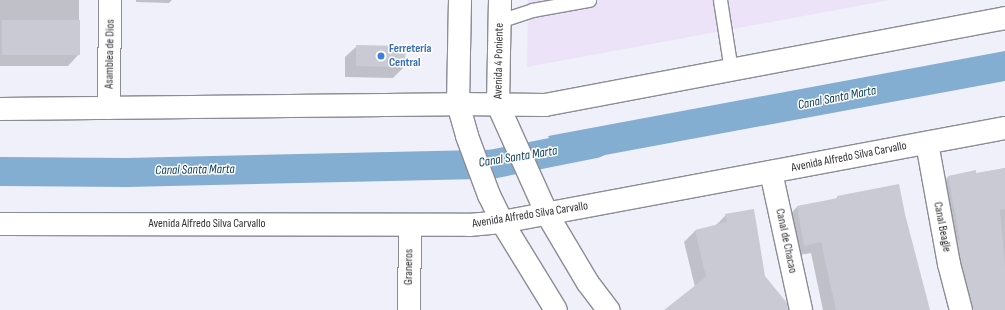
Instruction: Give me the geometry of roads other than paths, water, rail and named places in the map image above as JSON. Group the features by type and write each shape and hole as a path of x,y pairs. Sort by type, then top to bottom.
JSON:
{"street":[{"name":"Asamblea de Dios","path":"109,108 110,0"},
{"path":"460,0 458,104 467,136 489,195 502,222 556,310"},
{"name":"Avenida 4 Poniente","path":"500,11 498,104 547,214 588,283 608,310"},
{"path":"0,109 545,104 1005,18"},
{"name":"Avenida Alfredo Silva Carvallo","path":"0,224 470,225 502,222 1005,128"},
{"name":"Canal Beagle","path":"927,143 949,264 961,310"},
{"name":"Canal de Chacao","path":"771,172 801,310"},
{"name":"Graneros","path":"409,310 410,225"}],"lane":[{"path":"500,11 532,10 590,0"},
{"path":"720,0 731,70"}],"water":[{"path":"1005,51 1005,81 562,163 548,136"}],"waterway":[{"name":"Canal Santa Marta","path":"0,171 126,172 490,164 595,143"}],"place":[{"name":"Ferretería Central","path":"381,56"}]}
